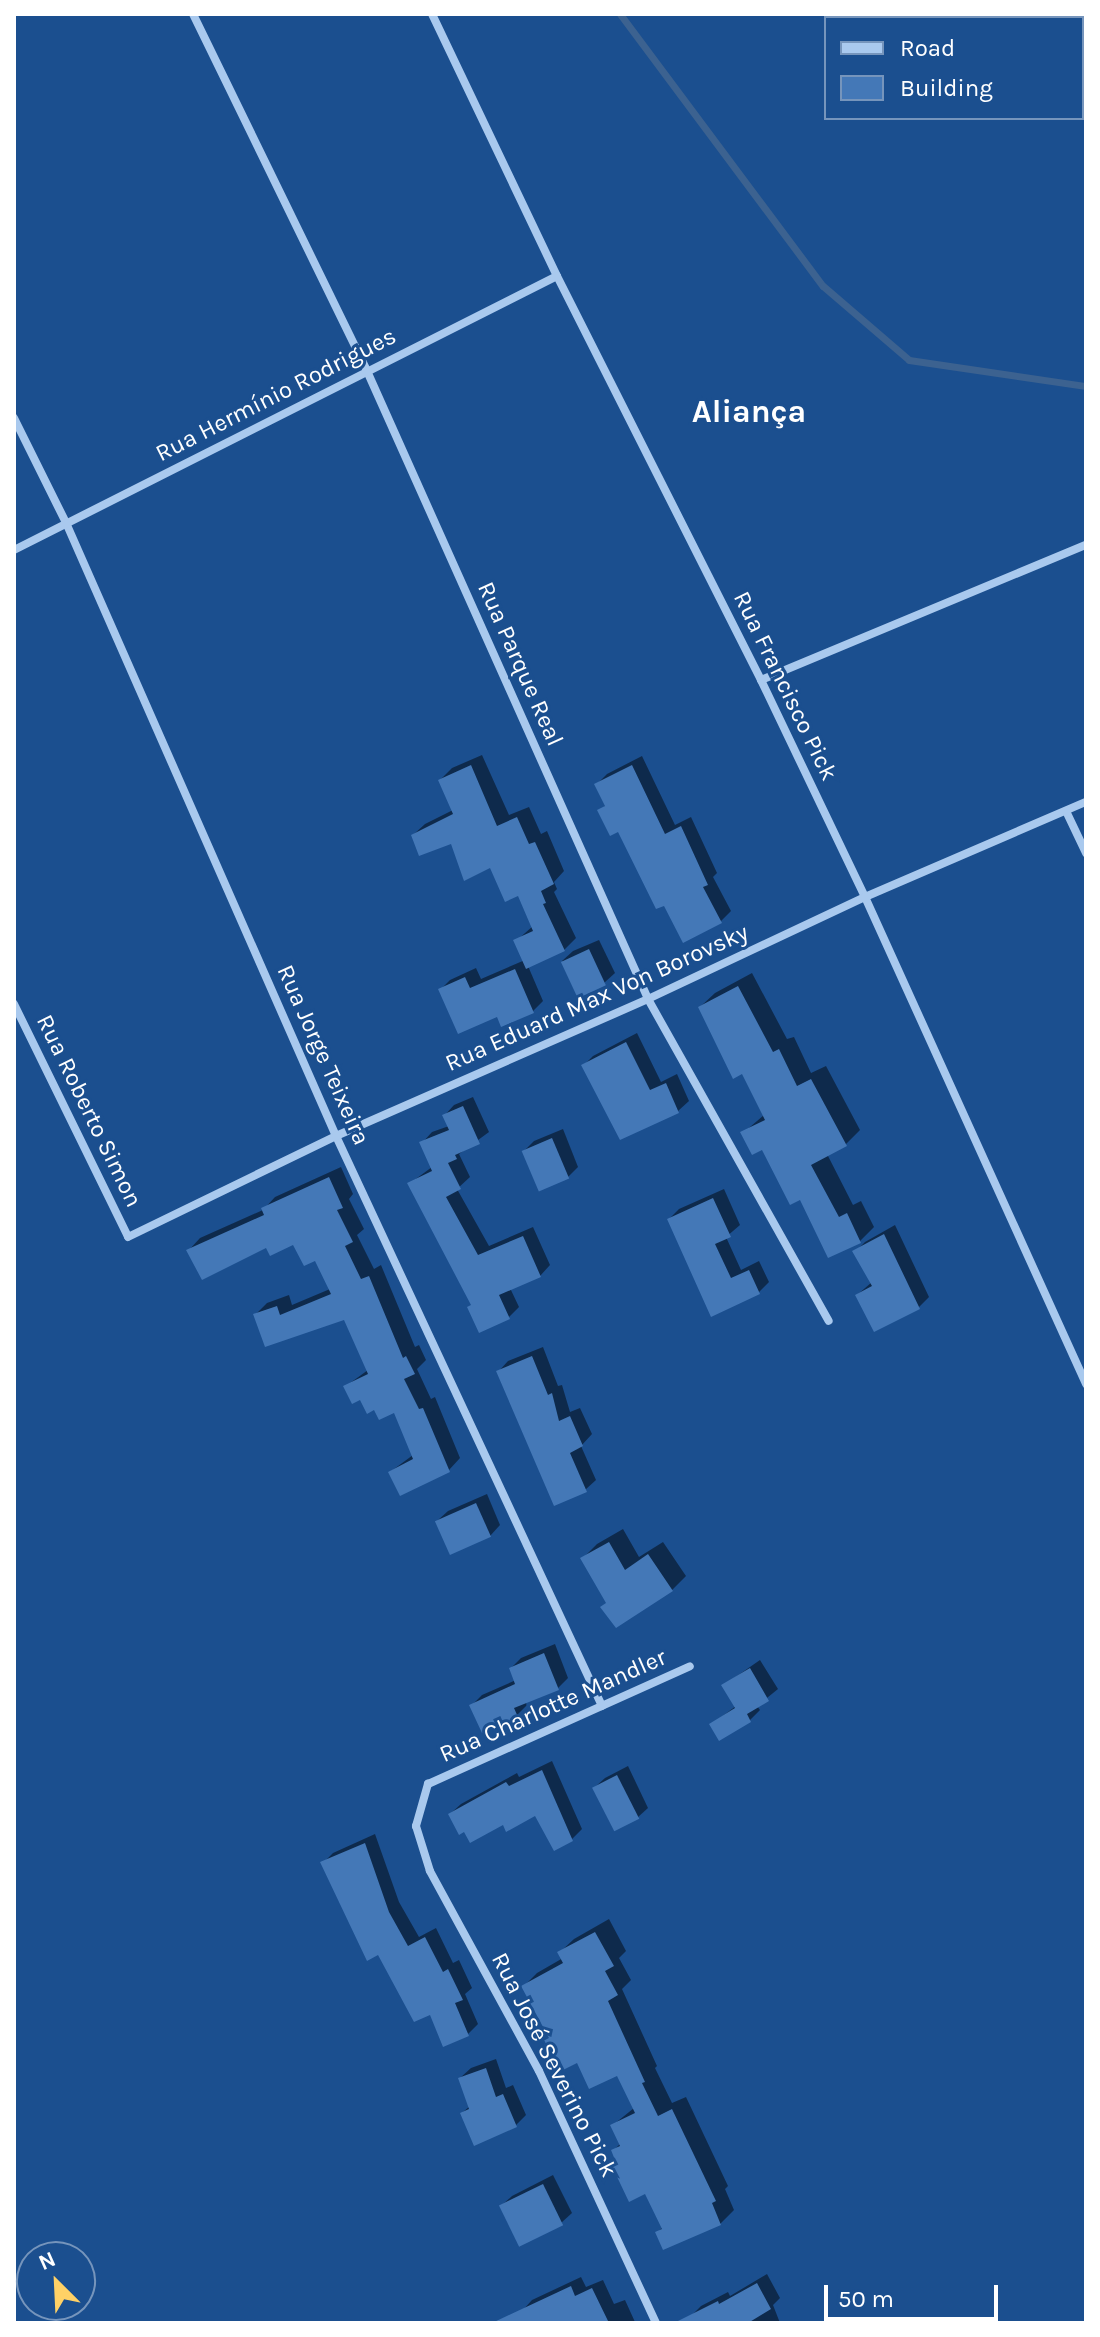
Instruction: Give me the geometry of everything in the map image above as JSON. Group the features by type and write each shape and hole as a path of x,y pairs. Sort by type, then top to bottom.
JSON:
{"street":[{"name":"Rua Parque Real","path":"193,14 367,371 648,999 829,1321"},
{"name":"Rua Francisco Pick","path":"432,14 557,276 761,680 865,897 1086,1384"},
{"name":"Rua Hermínio Rodrigues","path":"14,550 557,276"},
{"name":"Rua Jorge Teixeira","path":"14,418 67,525 336,1136 602,1706"},
{"path":"761,680 1086,545"},
{"name":"Rua Eduard Max Von Borovsky","path":"128,1237 336,1136 648,999 865,897 1086,802"},
{"path":"1066,811 1086,853"},
{"name":"Rua Roberto Simon","path":"14,1004 128,1237"},
{"name":"Rua Charlotte Mandler","path":"416,1826 428,1784 690,1666"},
{"name":"Rua José Severino Pick","path":"416,1826 430,1871 539,2071 656,2323"}],"building":[{"path":"471,765 497,826 517,817 529,844 535,842 554,884 541,891 546,903 543,904 565,951 526,969 513,940 533,931 518,896 505,902 490,868 464,881 451,844 419,856 411,835 453,814 438,780"},
{"path":"632,765 665,834 681,826 708,885 703,887 722,923 683,943 664,906 656,909 618,832 610,836 597,810 605,806 594,784"},
{"path":"589,949 606,985 578,998 561,962"},
{"path":"515,969 534,1013 501,1027 497,1017 458,1034 438,989 465,977 470,988"},
{"path":"738,986 773,1052 779,1049 797,1086 811,1079 847,1146 811,1165 839,1217 847,1213 861,1243 828,1258 800,1200 790,1205 762,1150 752,1155 740,1132 765,1120 742,1074 733,1079 698,1007"},
{"path":"626,1042 650,1090 666,1083 679,1113 620,1140 581,1065"},
{"path":"463,1106 480,1144 455,1155 457,1159 448,1163 461,1189 446,1197 478,1255 523,1236 541,1277 499,1295 510,1319 479,1333 467,1307 471,1305 407,1183 432,1171 419,1142 449,1130 442,1115"},
{"path":"552,1138 569,1179 539,1191 522,1151"},
{"path":"329,1177 343,1208 337,1210 353,1242 345,1246 361,1279 369,1276 403,1358 406,1356 415,1374 404,1379 419,1409 423,1408 450,1472 400,1496 388,1472 413,1459 394,1413 379,1420 374,1410 367,1414 360,1400 352,1404 343,1386 368,1374 344,1320 265,1347 253,1314 277,1306 280,1315 331,1294 315,1261 304,1266 293,1245 270,1256 266,1248 202,1280 186,1250 264,1215 261,1208"},
{"path":"713,1198 731,1237 715,1244 731,1278 749,1270 760,1294 711,1317 667,1219"},
{"path":"884,1234 920,1309 874,1332 855,1295 872,1286 852,1251"},
{"path":"532,1356 548,1395 552,1393 559,1421 570,1416 583,1446 570,1453 587,1492 554,1506 496,1371"},
{"path":"476,1503 491,1537 450,1555 435,1521"},
{"path":"609,1542 625,1570 648,1554 673,1591 616,1628 600,1607 606,1603 580,1558"},
{"path":"544,1653 559,1690 514,1708 518,1717 482,1733 469,1705 515,1684 509,1668"},
{"path":"750,1668 769,1701 747,1714 751,1722 719,1741 709,1724 735,1708 721,1685"},
{"path":"542,1770 573,1841 554,1851 535,1816 506,1832 503,1825 470,1843 464,1832 459,1835 448,1814 506,1782 509,1786"},
{"path":"617,1775 639,1819 614,1831 592,1788"},
{"path":"365,1843 389,1912 408,1946 425,1937 443,1972 448,1969 463,2000 455,2003 469,2036 443,2047 430,2015 414,2022 378,1955 367,1961 320,1862"},
{"path":"595,1932 614,1966 605,1971 618,1995 608,2001 645,2082 642,2083 658,2116 672,2109 716,2201 712,2203 721,2225 663,2250 655,2232 662,2229 645,2194 629,2202 610,2162 615,2160 611,2150 620,2146 610,2125 635,2113 617,2076 589,2089 577,2063 559,2072 543,2041 549,2038 521,1986 563,1963 557,1952"},
{"path":"486,2068 496,2097 503,2094 517,2127 474,2146 460,2113 469,2109 458,2078"},
{"path":"543,2184 563,2225 519,2247 499,2205"},
{"path":"757,2283 771,2309 748,2323 674,2323 718,2301 719,2304"},
{"path":"571,2286 575,2296 592,2288 609,2323 492,2323"}],"waterway":[{"path":"620,14 823,286 909,360 1086,386"}],"district":[{"name":"Aliança","path":"749,412"}]}
